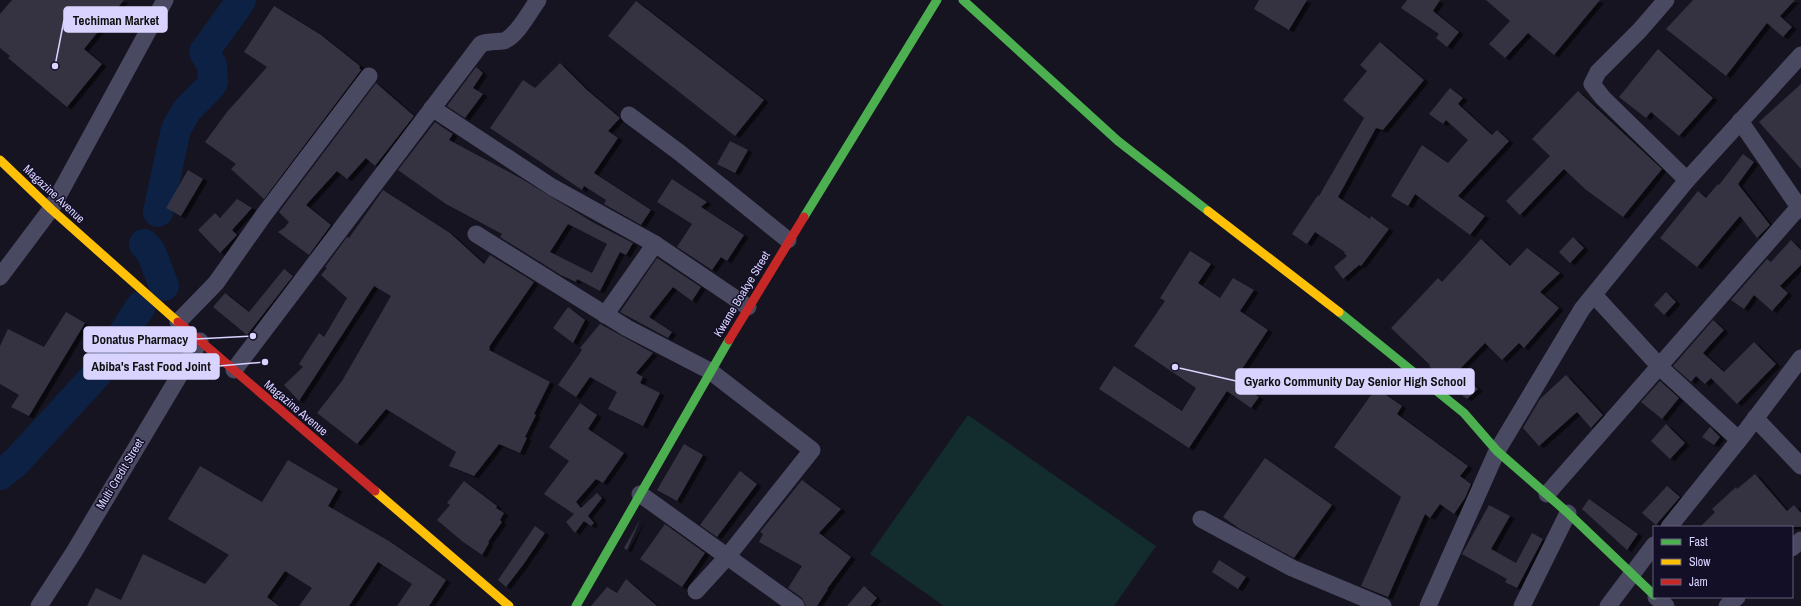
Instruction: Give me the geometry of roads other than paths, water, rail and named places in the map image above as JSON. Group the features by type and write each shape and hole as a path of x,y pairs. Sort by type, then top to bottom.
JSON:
{"street":[{"path":"0,277 51,209 165,0"},
{"path":"234,370 344,227 481,44 504,41 512,38 538,0"},
{"name":"Kwame Boakye Street","path":"576,606 748,307 937,0"},
{"path":"962,0 1118,141 1355,325 1464,413 1496,451 1568,513 1653,594"},
{"path":"1666,0 1640,30 1598,72 1592,84 1603,98 1687,180"},
{"path":"1428,606 1496,451 1582,309 1687,180 1801,55"},
{"path":"178,322 216,283 263,216 369,76"},
{"path":"432,108 552,187 655,244 748,307"},
{"path":"629,115 680,153 788,240"},
{"path":"1547,494 1800,209 1740,121"},
{"name":"Magazine Avenue","path":"0,160 51,209 200,342 509,606"},
{"path":"476,234 627,328 710,371 812,450 727,557 696,591"},
{"path":"605,315 655,244"},
{"path":"1594,294 1660,366 1739,440"},
{"name":"Multi Credit Street","path":"39,606 74,552 200,342"},
{"path":"1670,526 1739,440 1801,358"},
{"path":"1755,418 1801,466"},
{"path":"640,494 796,606"},
{"path":"1522,606 1568,513"},
{"path":"1201,519 1292,568 1383,606"},
{"path":"1793,547 1801,540"},
{"path":"1608,606 1653,546"},
{"path":"1657,598 1666,606"},
{"path":"1727,606 1736,598"}],"waterway":[{"path":"158,212 176,129 187,110 213,82 212,65 204,52 241,0"},
{"path":"144,244 151,252 164,286"},
{"path":"0,475 16,462 96,375 141,306"}],"place":[{"name":"Techiman Market","path":"55,66"},
{"name":"Donatus Pharmacy","path":"253,336"},
{"name":"Abiba's Fast Food Joint","path":"265,362"},
{"name":"Gyarko Community Day Senior High School","path":"1175,367"}]}
